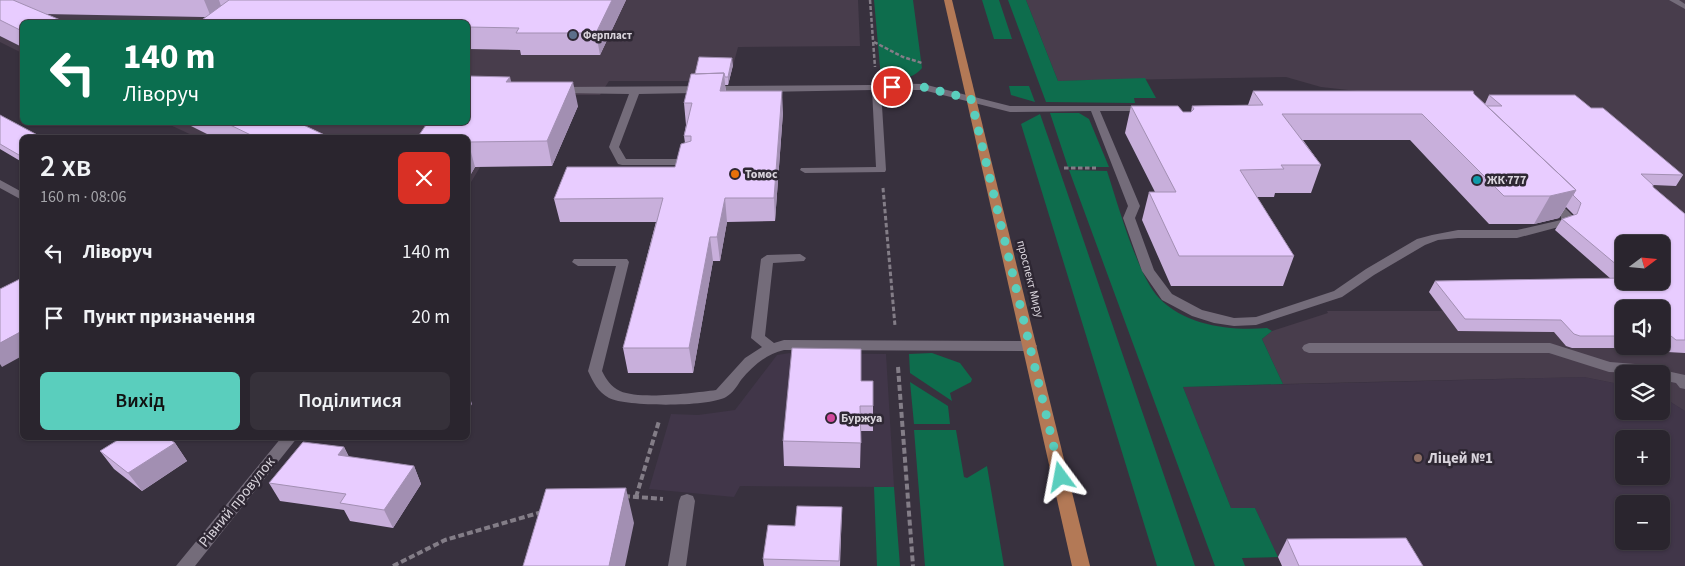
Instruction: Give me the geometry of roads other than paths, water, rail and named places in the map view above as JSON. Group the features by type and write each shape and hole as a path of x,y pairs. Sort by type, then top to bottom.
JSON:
{"main road":[{"name":"проспект Миру","path":"948,0 1081,566"}],"street":[{"path":"1673,0 1685,7"},
{"path":"804,170 882,170 876,86"},
{"path":"546,90 635,91 876,86 923,87 1010,109 1155,108"},
{"path":"635,91 614,147 622,162 688,162"},
{"path":"1094,108 1134,206 1129,218 1148,271 1167,297 1179,305 1214,319 1234,322 1256,321 1338,294 1404,252 1436,237 1458,234 1517,234 1566,222 1567,216 1540,190"},
{"path":"0,183 20,196"},
{"path":"771,347 758,338 766,258 800,258"},
{"path":"578,262 623,262 595,372 600,383 619,396 666,398 718,395 726,391 759,353 771,347 1030,346"},
{"path":"1309,348 1550,348 1615,367"},
{"path":"1670,377 1680,379 1685,384"},
{"name":"Рівний провулок","path":"185,566 287,440"},
{"path":"677,566 687,501"}],"place":[{"name":"Ферпласт","path":"573,35"},
{"name":"Томос","path":"735,174"},
{"name":"ЖК 777","path":"1477,180"},
{"name":"Буржуа","path":"831,418"},
{"name":"Ліцей №1","path":"1418,458"}]}
